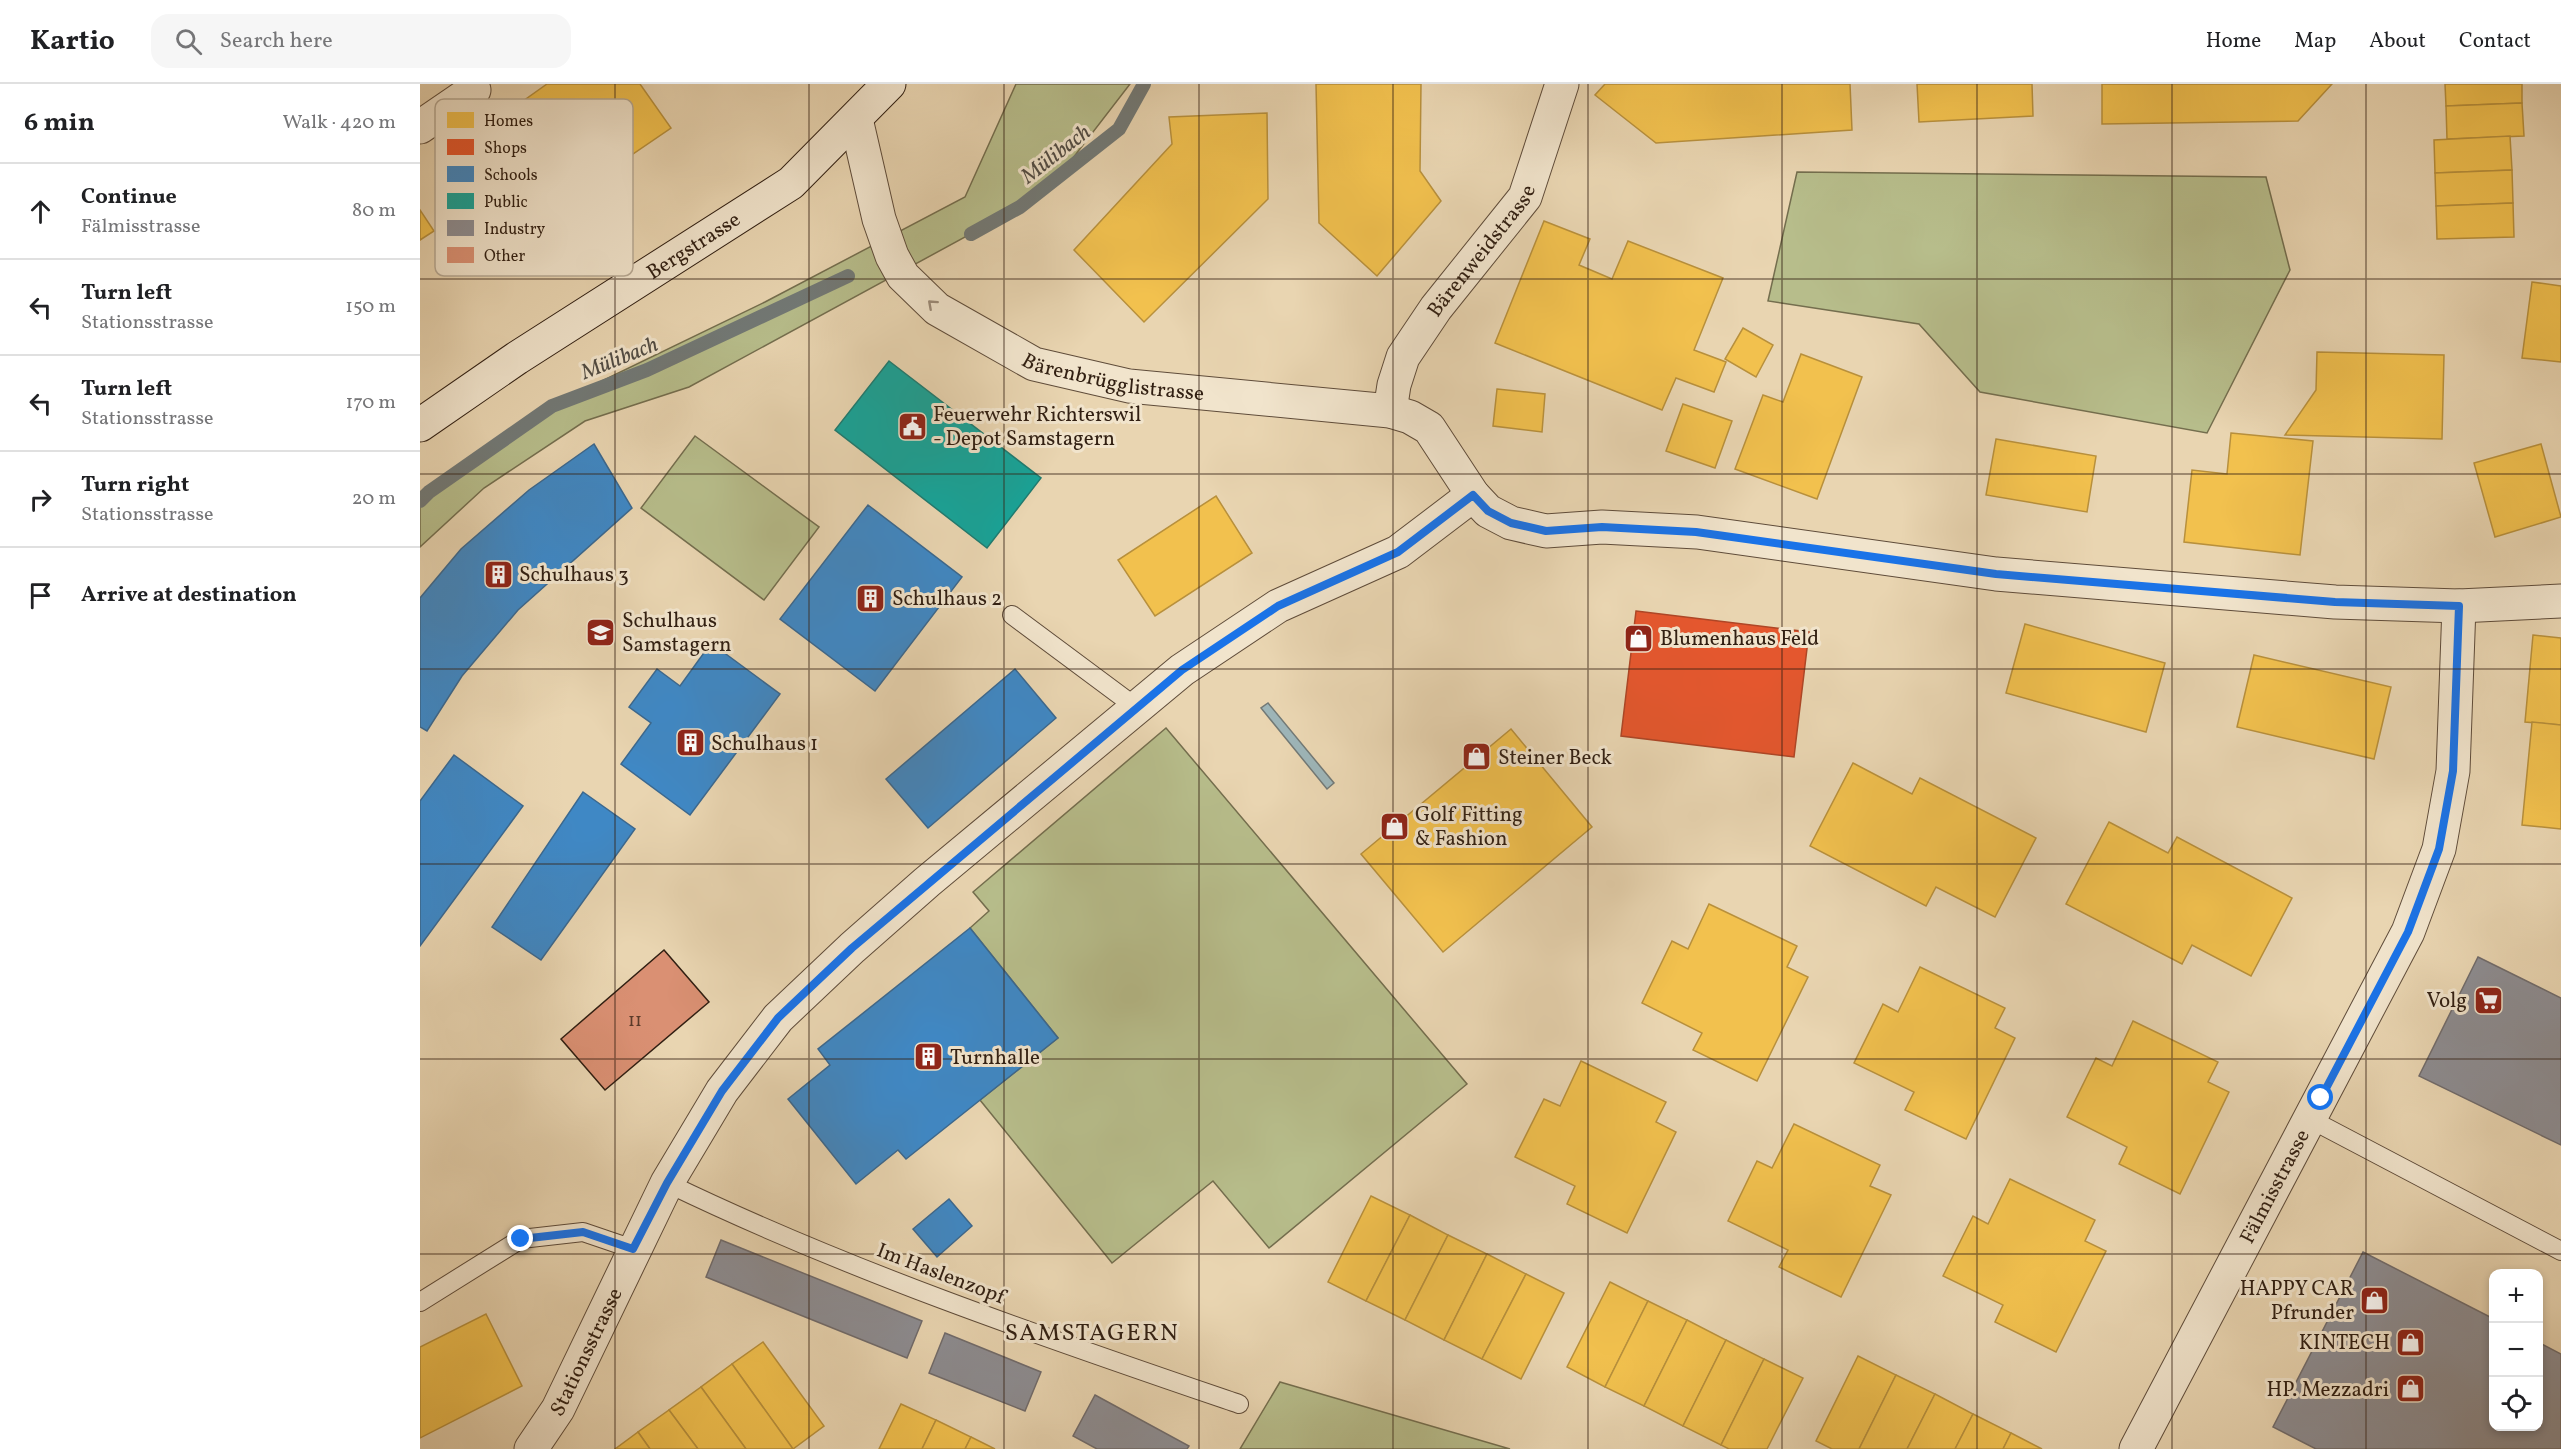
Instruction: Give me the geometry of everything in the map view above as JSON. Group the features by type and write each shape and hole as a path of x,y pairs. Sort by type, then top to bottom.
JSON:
{"street":[{"name":"Bärenweidstrasse","path":"1390,411 1394,385 1403,357 1436,308 1525,197 1562,84"},
{"name":"Bergstrasse","path":"420,425 517,358 791,183 856,119 881,86"},
{"path":"461,99 474,90"},
{"path":"420,127 435,117"},
{"name":"Bärenbrügglistrasse","path":"856,119 879,219 892,256 903,276 937,309 1034,364 1129,386 1390,411 1410,417 1429,428 1473,495"},
{"path":"1473,495 1488,511 1511,523 1546,531 1602,527 1696,532 1996,574 2335,602 2459,606 2561,601"},
{"name":"Stationsstrasse","path":"531,1449 558,1409 633,1249 667,1183 722,1091 778,1018 852,948 919,890 1182,670 1278,606 1398,552 1473,495"},
{"name":"Fälmisstrasse","path":"2136,1449 2408,932 2439,849 2453,771 2459,606"}],"lane":[{"path":"1012,615 1137,708"},
{"path":"2310,1119 2561,1251"},
{"name":"Im Haslenzopf","path":"667,1183 719,1208 937,1296 1051,1340 1239,1404"},
{"path":"420,1302 521,1239 583,1232 633,1249"}],"green space":[{"path":"1016,84 1130,84 1046,193 689,387 585,421 484,488 420,547 420,499 544,409 765,302 965,197"},
{"path":"1797,172 2266,177 2290,270 2207,433 1980,392 1919,324 1768,301"},
{"path":"695,436 819,527 764,600 641,508"},
{"path":"1166,728 1467,1084 1269,1248 1213,1181 1112,1263 980,1100 1058,1038 970,928 989,911 973,892"},
{"path":"1280,1382 1510,1449 1240,1449"}],"water":[{"path":"1268,703 1334,783 1327,789 1261,708"}],"building: Homes":[{"path":"547,84 640,84 671,128 633,154 633,99 526,99"},
{"path":"1316,84 1421,84 1420,171 1441,201 1377,276 1319,223"},
{"path":"1605,84 1850,84 1852,130 1656,143 1595,95"},
{"path":"1917,84 2032,84 2033,116 1919,122"},
{"path":"2102,84 2332,84 2298,121 2102,124"},
{"path":"2445,84 2522,84 2522,103 2446,106"},
{"path":"2522,103 2524,136 2447,139 2446,106"},
{"path":"1267,113 1268,199 1144,322 1074,250 1172,144 1169,117"},
{"path":"2510,136 2512,170 2435,173 2434,140"},
{"path":"2512,170 2513,203 2436,206 2435,173"},
{"path":"2513,203 2514,237 2437,239 2436,206"},
{"path":"420,210 434,231 420,240"},
{"path":"1544,221 1590,239 1579,265 1612,279 1628,241 1723,278 1694,350 1726,362 1714,392 1676,378 1662,410 1495,343"},
{"path":"2532,282 2561,286 2561,362 2522,358"},
{"path":"1743,328 1773,345 1756,377 1725,359"},
{"path":"2317,352 2444,355 2442,439 2285,435 2316,390"},
{"path":"1801,354 1862,377 1817,499 1735,469 1763,395 1783,402"},
{"path":"1497,389 1545,394 1542,432 1493,426"},
{"path":"1683,404 1732,421 1715,468 1666,451"},
{"path":"2231,433 2313,441 2300,555 2184,542 2192,470 2227,474"},
{"path":"1996,439 2096,456 2087,512 1986,495"},
{"path":"2541,444 2561,517 2495,537 2474,463"},
{"path":"1216,496 1252,553 1155,616 1118,560"},
{"path":"2025,624 2165,663 2146,732 2006,693"},
{"path":"2533,635 2561,638 2561,725 2525,722"},
{"path":"2254,655 2391,687 2374,759 2237,727"},
{"path":"2532,722 2561,725 2561,829 2522,825"},
{"path":"1511,729 1592,827 1443,952 1361,854"},
{"path":"1853,763 1912,794 1920,778 2036,838 1995,917 1936,887 1926,906 1810,846"},
{"path":"2109,822 2168,853 2177,837 2292,898 2251,976 2192,945 2182,964 2066,904"},
{"path":"1709,904 1797,946 1787,967 1808,977 1757,1081 1693,1050 1702,1033 1642,1003 1672,941 1688,949"},
{"path":"1920,967 2005,1008 1995,1028 2015,1038 1966,1139 1905,1110 1914,1092 1854,1063 1883,1004 1898,1012"},
{"path":"2133,1021 2218,1062 2208,1082 2229,1092 2180,1194 2119,1164 2127,1147 2067,1117 2096,1058 2112,1066"},
{"path":"1581,1061 1666,1102 1656,1122 1676,1132 1627,1233 1567,1204 1575,1186 1515,1157 1544,1099 1560,1106"},
{"path":"1794,1124 1880,1165 1870,1186 1891,1195 1841,1297 1779,1267 1788,1250 1728,1221 1757,1161 1772,1168"},
{"path":"2010,1179 2095,1220 2085,1241 2106,1251 2056,1352 1995,1322 2003,1305 1943,1276 1973,1216 1988,1224"},
{"path":"1371,1196 1410,1215 1366,1301 1328,1282"},
{"path":"1410,1215 1448,1235 1405,1320 1366,1301"},
{"path":"1448,1235 1487,1254 1444,1340 1405,1320"},
{"path":"1487,1254 1526,1274 1482,1359 1444,1340"},
{"path":"1526,1274 1564,1293 1521,1379 1482,1359"},
{"path":"1610,1282 1648,1301 1605,1387 1567,1367"},
{"path":"1648,1301 1687,1320 1644,1406 1605,1387"},
{"path":"486,1314 522,1386 420,1438 420,1347"},
{"path":"1687,1320 1726,1340 1683,1426 1644,1406"},
{"path":"1726,1340 1764,1359 1721,1445 1683,1426"},
{"path":"763,1342 824,1426 793,1449 732,1364"},
{"path":"1858,1356 1896,1375 1859,1449 1832,1449 1816,1441"},
{"path":"1764,1359 1803,1378 1767,1449 1729,1449 1721,1445"},
{"path":"732,1364 793,1449 746,1449 701,1387"},
{"path":"1896,1375 1935,1394 1907,1449 1859,1449"},
{"path":"701,1387 746,1449 698,1449 669,1410"},
{"path":"1935,1394 1973,1414 1955,1449 1907,1449"},
{"path":"901,1404 936,1420 922,1449 879,1449"},
{"path":"669,1410 698,1449 650,1449 638,1432"},
{"path":"1973,1414 2011,1433 2003,1449 1955,1449"},
{"path":"936,1420 971,1437 965,1449 922,1449"},
{"path":"638,1432 650,1449 615,1449"},
{"path":"2011,1433 2042,1449 2003,1449"},
{"path":"971,1437 995,1449 965,1449"}],"building: Shops":[{"path":"1636,611 1809,632 1794,757 1621,736"}],"building: Schools":[{"name":"Schulhaus 3","path":"594,444 632,508 518,610 462,676 427,731 420,727 420,598 461,549 529,490"},
{"name":"Schulhaus 2","path":"868,505 962,577 875,691 780,619"},
{"name":"Schulhaus 1","path":"711,643 780,694 690,815 621,764 651,723 629,707 657,669 680,686"},
{"path":"1015,669 1056,718 928,828 886,779"},
{"path":"454,755 523,806 420,946 420,801"},
{"path":"583,792 635,829 541,960 492,927"},
{"name":"Turnhalle","path":"970,928 1058,1038 906,1159 898,1150 856,1184 788,1099 830,1065 818,1049"},
{"path":"949,1199 972,1226 937,1257 913,1229"}],"building: Public":[{"path":"889,361 1041,478 987,548 835,430"}],"building: Industry":[{"path":"2478,957 2561,998 2561,1145 2419,1076"},
{"path":"721,1240 922,1321 907,1358 706,1277"},
{"path":"2363,1252 2489,1316 2489,1431 2543,1431 2543,1345 2561,1354 2561,1449 2316,1449 2273,1427"},
{"path":"945,1333 1041,1372 1025,1411 929,1373"},
{"path":"1095,1395 1189,1446 1187,1449 1097,1449 1073,1436"}],"building: Other":[{"path":"664,950 709,1002 605,1090 561,1039"}],"waterway":[{"name":"Mülibach","path":"971,234 1020,207 1119,129 1144,84"},
{"name":"Mülibach","path":"420,501 429,492 552,406 647,370 848,276"}],"place":[{"name":"Feuerwehr Richterswil - Depot Samstagern","path":"912,426"},
{"name":"Schulhaus 3","path":"498,574"},
{"name":"Schulhaus 2","path":"871,598"},
{"name":"Schulhaus Samstagern","path":"601,632"},
{"name":"Blumenhaus Feld","path":"1639,638"},
{"name":"Schulhaus 1","path":"690,743"},
{"name":"Steiner Beck","path":"1477,757"},
{"name":"Golf Fitting & Fashion","path":"1394,826"},
{"name":"Volg","path":"2488,1000"},
{"name":"Turnhalle","path":"929,1057"},
{"name":"HAPPY CAR Pfrunder","path":"2375,1300"},
{"name":"KINTECH","path":"2411,1342"},
{"name":"HP. Mezzadri","path":"2410,1389"}],"district":[{"name":"SAMSTAGERN","path":"1092,1332"}],"route":[{"path":"521,1239 583,1232 633,1249 667,1183 722,1091 778,1018 852,948 927,882 1182,670 1278,606 1398,552 1473,495 1488,511 1511,523 1546,531 1602,527 1696,532 1996,574 2335,602 2459,606 2453,771 2439,849 2408,932 2321,1098"}]}
